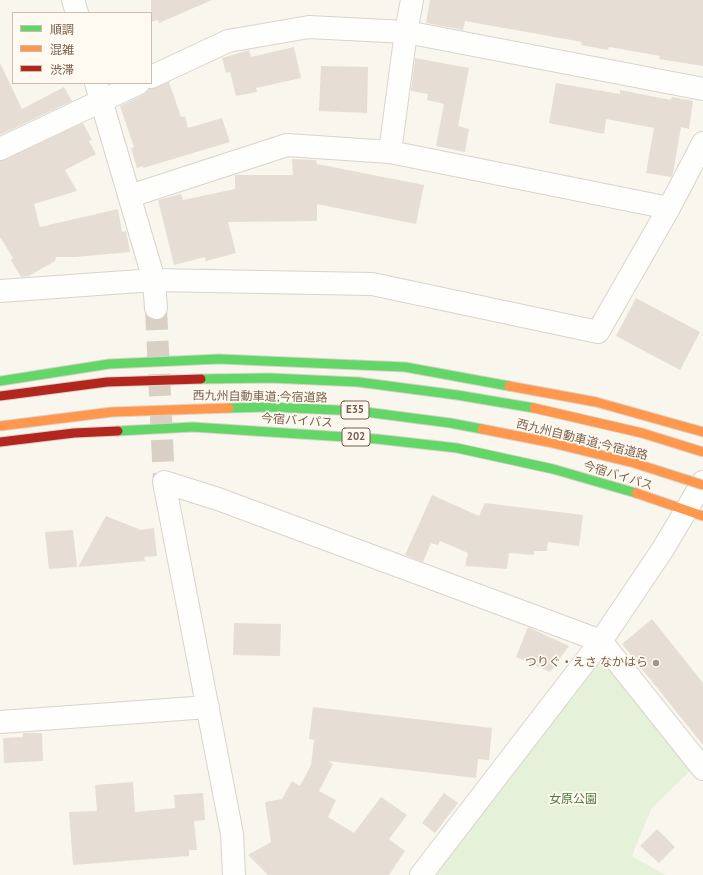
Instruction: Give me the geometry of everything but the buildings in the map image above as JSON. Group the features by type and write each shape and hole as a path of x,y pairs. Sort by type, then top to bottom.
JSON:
{"highway":[{"path":"0,381 109,364 219,359 405,368 596,402 703,432"},
{"name":"西九州自動車道;今宿道路","path":"0,396 107,382 270,378 358,382 457,395 556,412 642,433 703,452"},
{"name":"西九州自動車道;今宿道路","path":"0,426 112,412 189,408 271,407 358,411 450,423 548,442 634,463 703,485"},
{"name":"今宿バイパス","path":"0,442 74,433 193,427 377,438 457,448 552,469 622,488 694,513"}],"street":[{"path":"73,0 77,12"},
{"path":"390,152 406,32 412,0"},
{"path":"152,77 228,41 309,27 406,32 703,89"},
{"path":"0,150 98,92 134,84"},
{"path":"98,92 154,280 156,308"},
{"path":"0,290 154,280 372,284 598,332 669,208 703,143"},
{"path":"130,196 287,145 390,152 669,208"},
{"path":"238,870 164,482 218,499 601,641 703,769"},
{"path":"420,875 601,641 663,549 694,513 703,482"},
{"path":"0,722 208,707"}],"green space":[{"name":"女原公園","path":"601,641 697,764 651,809 632,856 665,875 421,875"}],"tunnel":[{"path":"156,308 164,482"}],"traffic: fast":[{"path":"0,381 109,364 219,359 405,367 509,386"},
{"path":"201,379 270,378 358,382 457,395 534,408"},
{"path":"229,408 271,407 358,411 450,423 482,429"},
{"path":"118,431 193,427 377,439 457,448 553,469 636,493"}],"traffic: slow":[{"path":"509,386 596,402 703,432"},
{"path":"0,426 112,412 229,408"},
{"path":"534,408 642,433 703,452"},
{"path":"482,429 548,442 634,463 703,485"},
{"path":"636,493 703,516"}],"traffic: jam":[{"path":"0,396 107,382 201,379"},
{"path":"0,442 74,433 118,431"}],"place":[{"name":"つりぐ・えさ なかはら","path":"656,663"}]}
